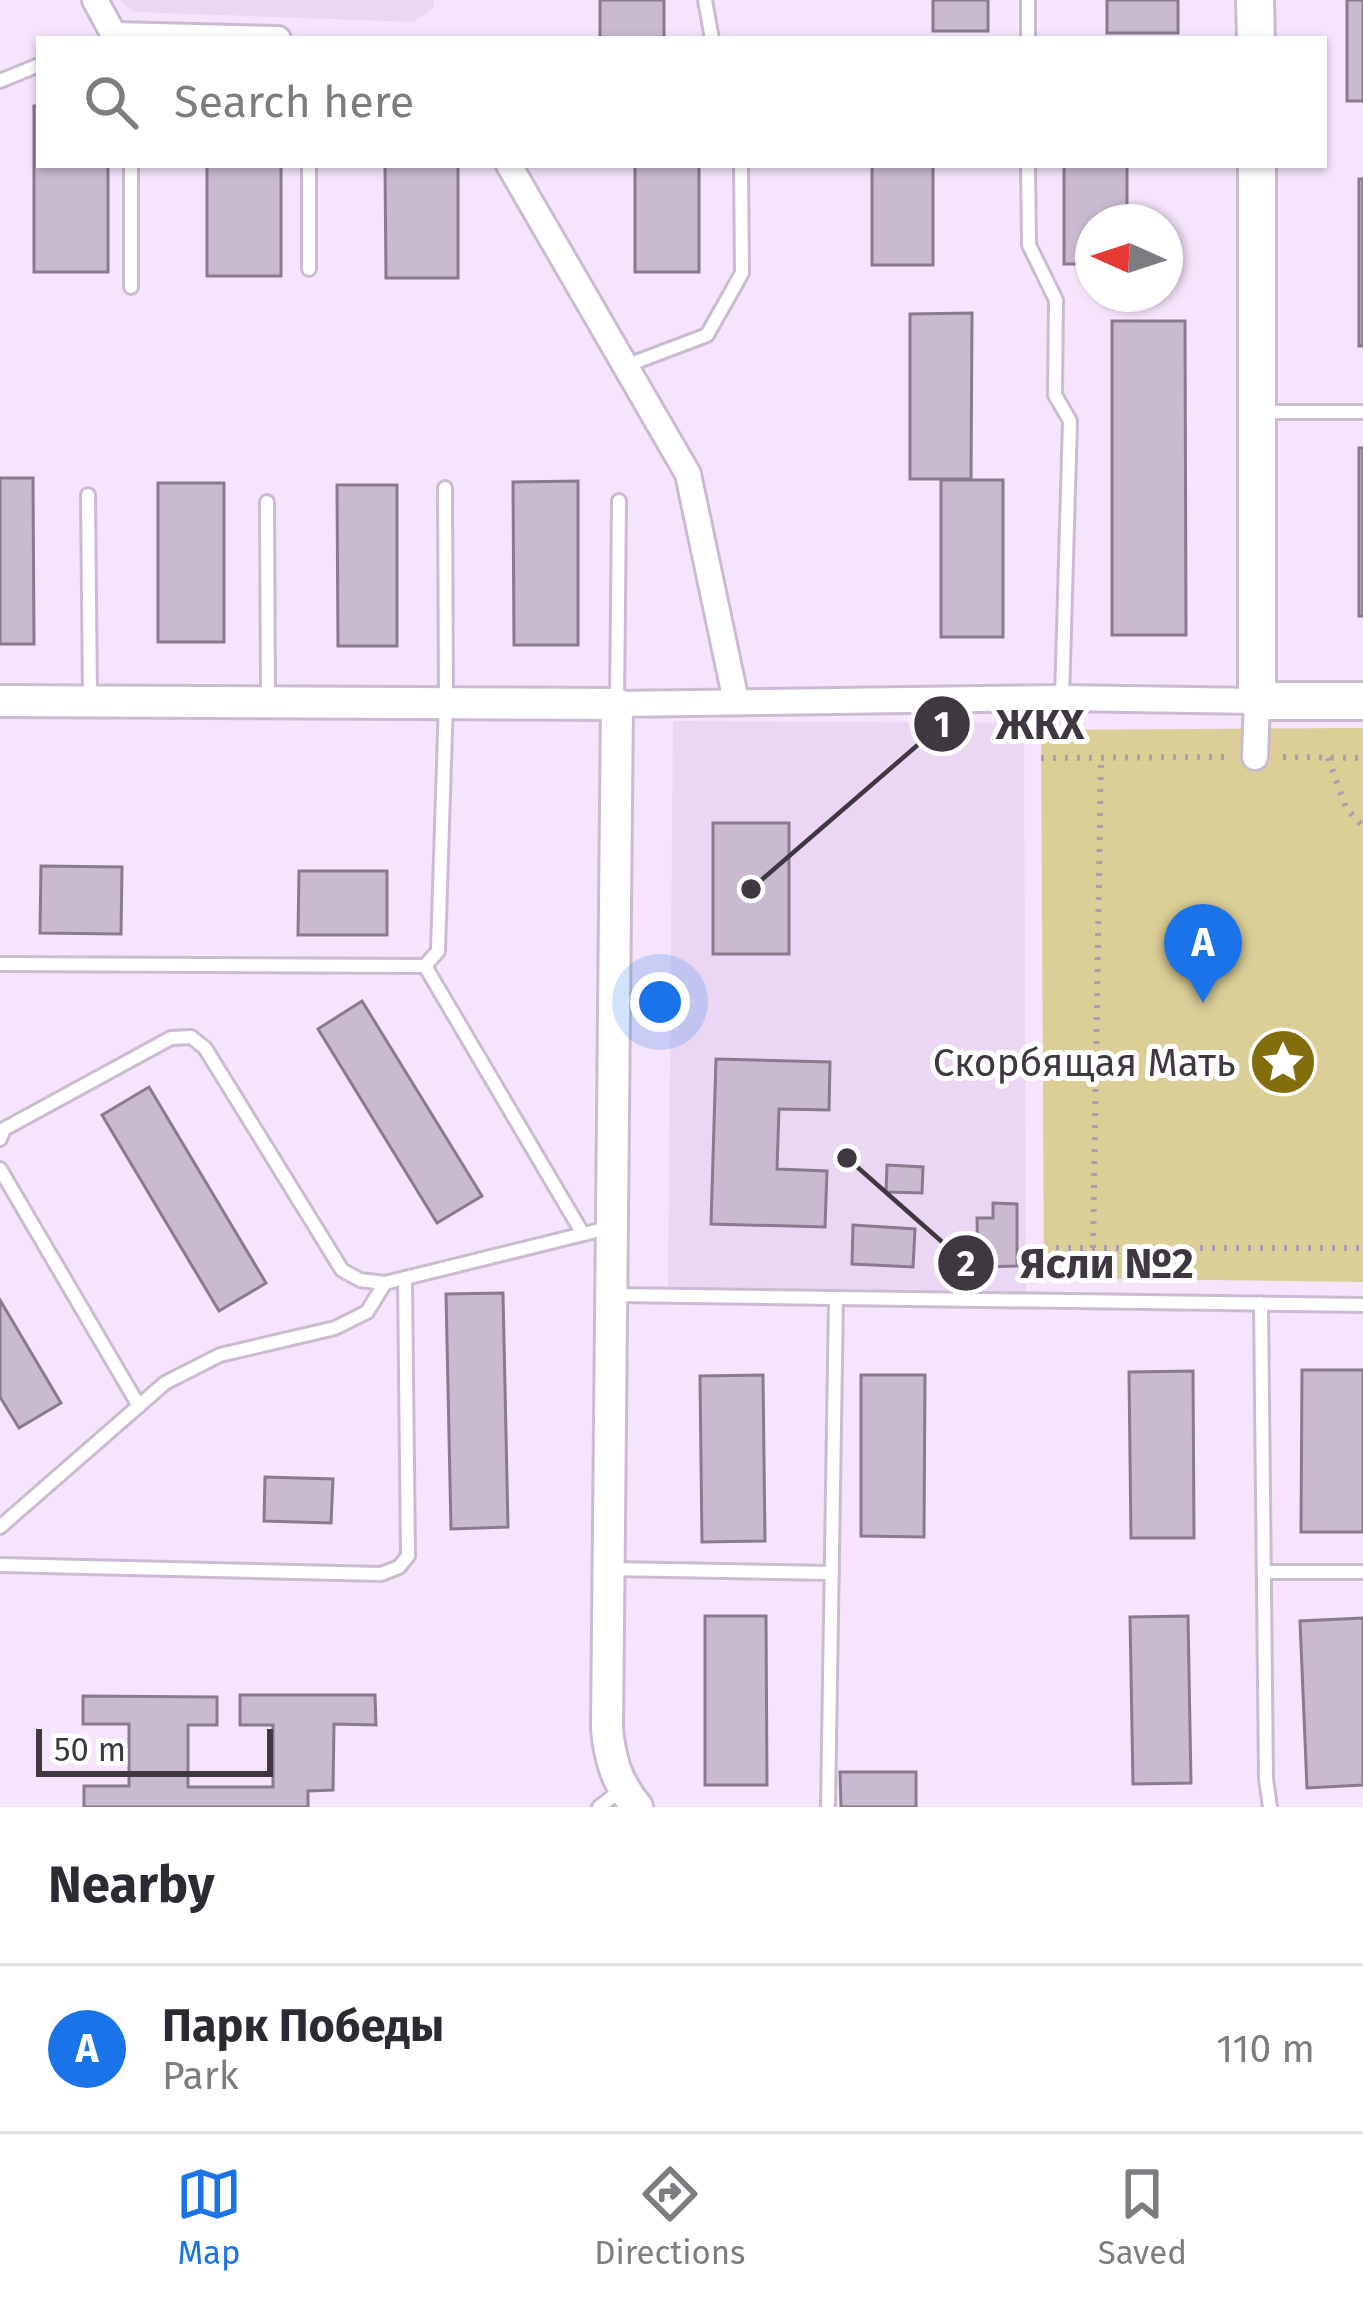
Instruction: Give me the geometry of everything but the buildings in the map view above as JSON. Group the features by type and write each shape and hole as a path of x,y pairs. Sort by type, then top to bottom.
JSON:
{"main road":[{"path":"1255,0 1256,36"},
{"path":"1257,168 1257,700 1363,701"}],"street":[{"path":"95,0 119,36"},
{"path":"511,168 688,474 736,701"},
{"path":"0,700 617,704 1257,700 1256,757"},
{"path":"617,704 607,1729 619,1801"}],"lane":[{"path":"705,0 711,36"},
{"path":"1028,0 1028,36"},
{"path":"0,81 36,66"},
{"path":"131,168 131,287"},
{"path":"309,168 309,269"},
{"path":"628,365 707,335 742,272 741,168"},
{"path":"1028,168 1029,245 1056,300 1055,395 1070,421 1062,698"},
{"path":"1259,412 1363,412"},
{"path":"425,967 438,951 446,700 445,488"},
{"path":"88,495 90,700"},
{"path":"617,704 619,501"},
{"path":"267,502 268,701"},
{"path":"0,964 425,967"},
{"path":"425,967 583,1234"},
{"path":"0,1138 4,1129 171,1038 191,1037 205,1048 342,1270 360,1280 386,1283 614,1226"},
{"path":"0,1169 139,1406"},
{"path":"0,1565 381,1574 399,1568 408,1556 405,1278"},
{"path":"0,1526 165,1383 220,1355 335,1328 368,1312 386,1283"},
{"path":"613,1295 1363,1304"},
{"path":"828,1807 836,1298"},
{"path":"1261,1303 1270,1807"},
{"path":"610,1569 832,1573"},
{"path":"1264,1572 1363,1572"}],"path":[{"path":"1041,758 1363,758"},
{"path":"1094,1248 1100,758"},
{"path":"1328,758 1346,808 1363,827"},
{"path":"1044,1248 1363,1248"}],"shaded area":[{"path":"120,0 434,0 434,7 413,22 134,12"},
{"path":"673,721 1024,723 1026,1296 668,1289"},
{"path":"1363,728 1363,1282 1044,1278 1041,730"}],"place":[{"name":"ЖКХ","path":"751,889"},
{"name":"Парк Победы","path":"1203,1003"},
{"name":"Скорбящая Мать","path":"1283,1062"},
{"name":"Ясли №2","path":"847,1158"}]}
